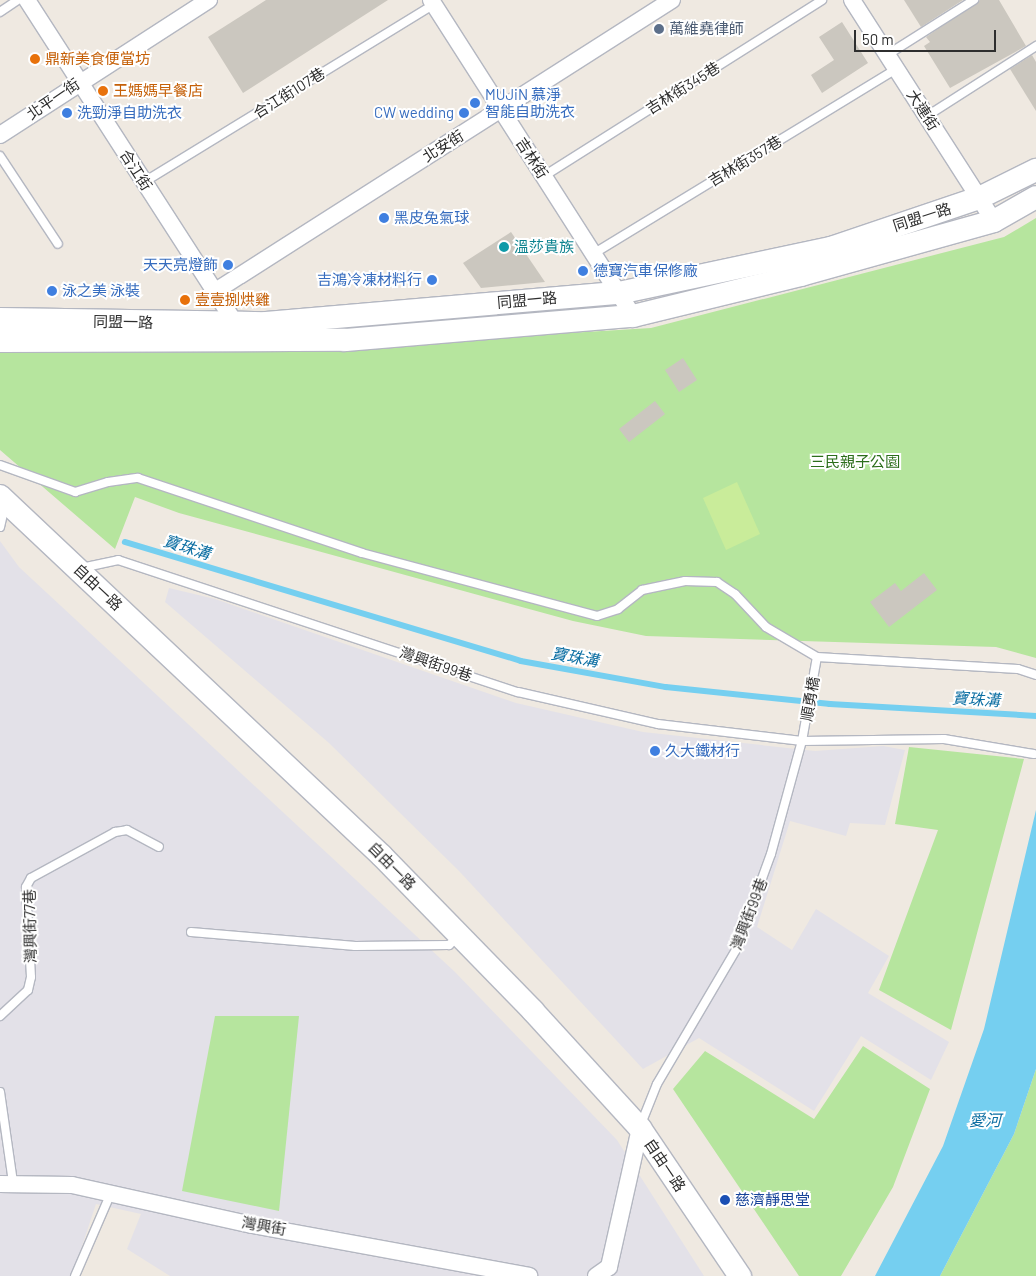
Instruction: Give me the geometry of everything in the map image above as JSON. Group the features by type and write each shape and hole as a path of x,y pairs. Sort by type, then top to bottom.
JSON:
{"street":[{"name":"合江街","path":"27,0 240,331"},
{"name":"北平一街","path":"0,135 80,81 209,0"},
{"name":"北安街","path":"214,292 672,0"},
{"name":"大連街","path":"852,0 994,220"},
{"name":"吉林街","path":"435,1 501,110 633,316"},
{"name":"同盟一路","path":"0,341 240,331 619,293 831,248 979,198 1036,170"},
{"name":"同盟一路","path":"0,319 240,331 345,340 633,316 801,276 994,220 1036,197"},
{"name":"自由一路","path":"3,499 287,764 461,935 640,1128 740,1276"},
{"path":"596,1276 608,1267 640,1128"},
{"name":"灣興街","path":"7,1183 72,1185 110,1195 529,1276"}],"lane":[{"path":"0,12 18,0"},
{"name":"吉林街345巷","path":"544,176 822,0"},
{"path":"887,55 974,0"},
{"name":"合江街107巷","path":"144,182 435,1"},
{"path":"926,116 1036,46"},
{"name":"吉林街357巷","path":"593,254 896,69"},
{"path":"0,156 58,244"},
{"path":"0,465 75,492 108,482 138,478 362,553 597,616 618,609 642,590 685,581 717,582 735,594 766,628 818,657 1018,669 1036,675"},
{"path":"0,527 3,499"},
{"name":"灣興街99巷","path":"79,568 118,560 518,692 658,724 802,741 944,739 1034,754"},
{"name":"順勇橋","path":"802,741 818,657"},
{"name":"灣興街99巷","path":"640,1128 657,1084 736,950 771,854 802,741"},
{"name":"灣興街77巷","path":"0,1016 28,990 31,977 26,887 31,878 115,832 126,830 160,847"},
{"path":"191,932 355,946 448,944 461,935"},
{"path":"0,1092 7,1183"},
{"path":"75,1276 110,1195"}],"shaded area":[{"path":"0,541 19,567 455,972 617,1140 704,1276 170,1276 127,1249 141,1214 96,1204 72,1276 0,1276"},
{"path":"169,588 215,599 516,703 643,732 815,751 883,746 905,750 885,825 850,823 846,836 790,821 757,927 792,950 816,909 889,956 868,993 949,1042 931,1080 861,1036 814,1111 699,1038 643,1069 459,871 329,743 165,602"}],"green space":[{"name":"三民親子公園","path":"1036,218 1036,658 996,647 646,636 573,621 179,513 135,497 115,549 0,450 0,351 436,341 651,328 1004,237"},
{"path":"737,482 760,534 726,550 703,498"},
{"path":"909,747 1024,759 951,1030 879,990 938,830 895,824"},
{"path":"215,1016 299,1016 279,1211 182,1191"},
{"path":"863,1046 930,1089 893,1187 841,1276 799,1276 673,1089 705,1051 814,1119"},
{"path":"1036,1069 1036,1276 940,1276 1014,1134"}],"water":[{"name":"愛河","path":"1036,810 1036,1069 1014,1134 940,1276 875,1276 943,1146 984,1029"}],"building":[{"path":"266,0 388,0 243,93 208,37"},
{"path":"904,0 963,0 921,27"},
{"path":"980,0 999,0 1026,46 950,88 924,46 930,42 926,37"},
{"path":"842,22 868,63 822,93 811,75 834,60 819,37"},
{"path":"1032,55 1036,62 1036,111 1010,69"},
{"name":"溫莎貴族","path":"511,232 545,282 481,288 463,263"},
{"path":"683,358 697,380 679,392 665,370"},
{"path":"655,401 665,414 629,442 619,429"},
{"path":"924,573 937,590 889,627 870,602 895,583 901,591"}],"waterway":[{"name":"寶珠溝","path":"125,542 521,661 666,687 830,704 1036,716"}],"place":[{"name":"萬維堯律師","path":"659,29"},
{"name":"鼎新美食便當坊","path":"35,59"},
{"name":"王媽媽早餐店","path":"103,91"},
{"name":"MUJiN 慕淨 智能自助洗衣","path":"475,103"},
{"name":"洗勁淨自助洗衣","path":"67,113"},
{"name":"CW wedding","path":"464,113"},
{"name":"黑皮兔氣球","path":"384,218"},
{"name":"溫莎貴族","path":"504,247"},
{"name":"天天亮燈飾","path":"228,265"},
{"name":"德寶汽車保修廠","path":"583,271"},
{"name":"吉鴻冷凍材料行","path":"432,280"},
{"name":"泳之美 泳裝","path":"52,291"},
{"name":"壹壹捌烘雞","path":"185,300"},
{"name":"久大鐵材行","path":"655,751"},
{"name":"慈濟靜思堂","path":"725,1200"}]}
